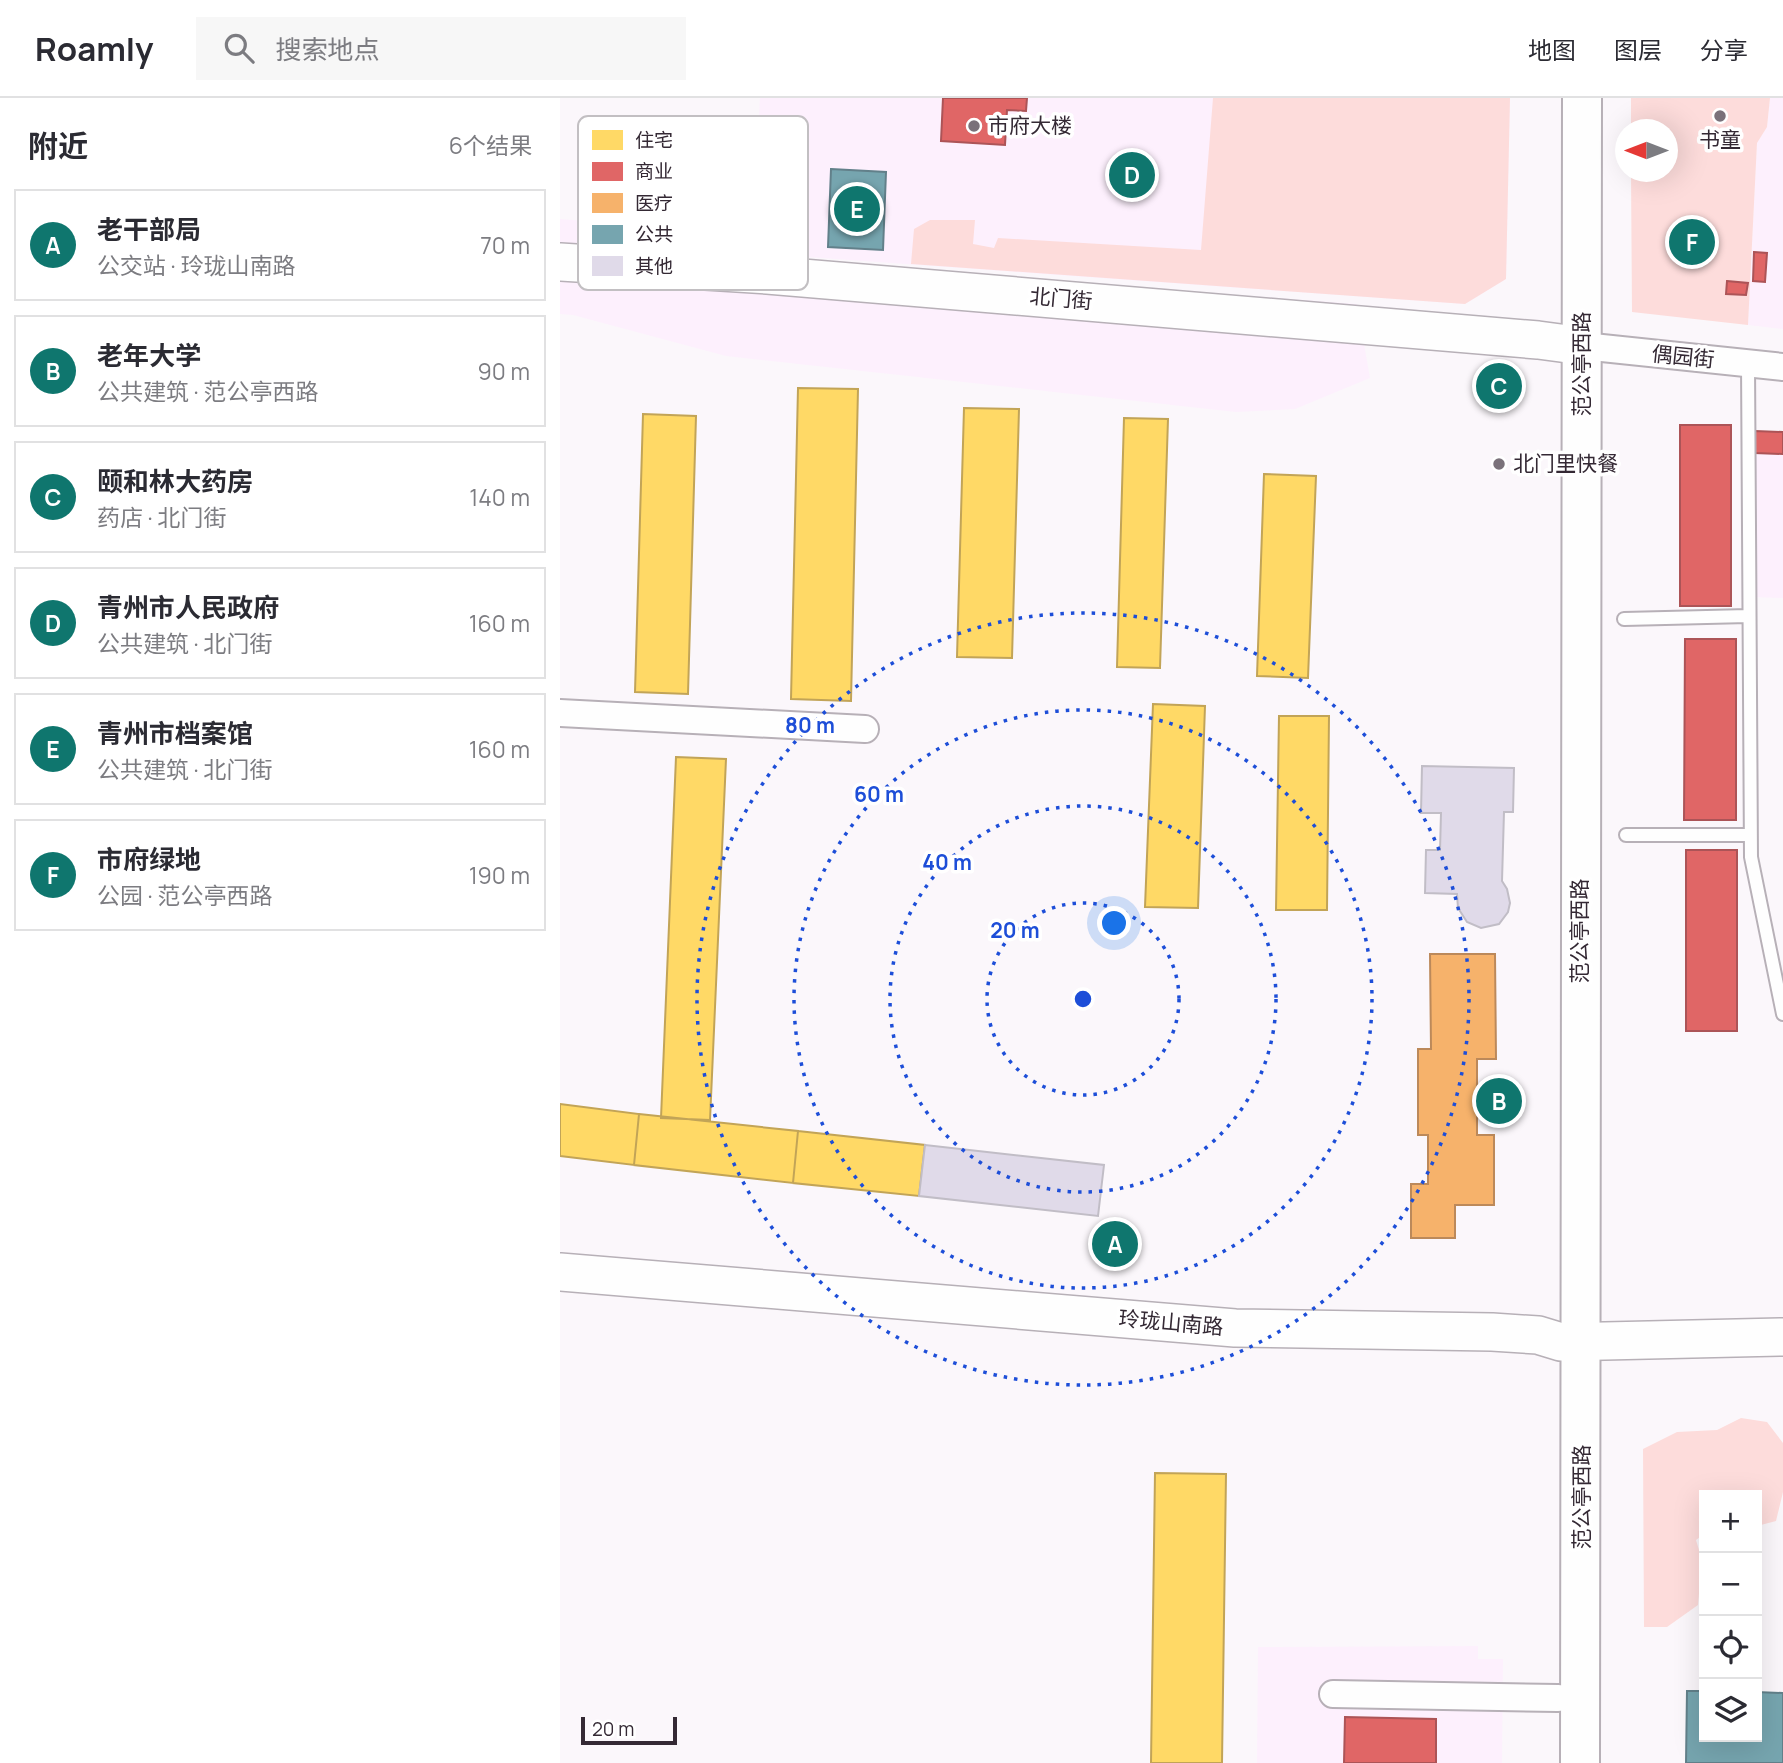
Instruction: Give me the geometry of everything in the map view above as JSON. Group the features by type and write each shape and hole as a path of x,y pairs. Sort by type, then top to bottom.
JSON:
{"main road":[{"name":"范公亭西路","path":"1557,1763 1571,1341 1580,846 1572,345 1560,98"},
{"name":"范公亭西路","path":"1572,345 1582,98"},
{"name":"范公亭西路","path":"1571,1341 1582,1425 1580,1763"}],"street":[{"name":"北门街","path":"560,262 578,263"},
{"name":"北门街","path":"808,278 1572,345"},
{"name":"偶园街","path":"1572,345 1783,367"},
{"path":"560,713 864,729"},
{"name":"玲珑山南路","path":"560,1272 1235,1328 1492,1332 1538,1335 1571,1341 1783,1337"},
{"path":"1332,1694 1558,1698"}],"lane":[{"path":"1748,363 1751,857 1778,965 1783,1014"},
{"path":"1624,619 1748,616"},
{"path":"1626,835 1750,835"}],"shaded area":[{"path":"760,98 1510,98 1506,279 1465,304 808,257 808,116 759,116"},
{"path":"1213,98 1510,98 1506,279 1465,304 911,264 914,229 930,220 975,220 973,244 994,248 998,238 1201,250"},
{"path":"1631,98 1770,98 1767,127 1757,143 1748,325 1632,312 1631,182 1678,182 1678,119 1631,119"},
{"path":"1770,98 1783,98 1783,329 1748,325 1757,143 1767,127"},
{"path":"560,219 578,220 578,290 808,290 808,264 1357,304 1370,378 1295,409 1236,412 726,356 573,315 560,314"},
{"path":"1755,453 1783,454 1783,598 1753,597"},
{"path":"1741,1418 1767,1422 1783,1443 1783,1492 1776,1521 1762,1525 1762,1490 1699,1490 1699,1538 1696,1540 1699,1550 1698,1605 1667,1627 1644,1627 1643,1449 1677,1432 1717,1430"},
{"path":"1478,1646 1478,1659 1503,1659 1502,1763 1257,1763 1258,1647"}],"building: 住宅":[{"path":"798,388 858,389 851,701 791,699"},
{"path":"964,408 1019,409 1012,658 957,657"},
{"path":"643,414 696,416 688,694 635,692"},
{"path":"1124,418 1168,419 1160,668 1117,667"},
{"path":"1264,474 1316,476 1308,678 1257,676"},
{"path":"1153,704 1205,706 1198,908 1145,907"},
{"path":"1279,716 1329,716 1327,910 1276,910"},
{"path":"676,757 726,759 710,1120 661,1118"},
{"path":"560,1104 639,1114 634,1165 560,1156"},
{"path":"639,1114 798,1131 793,1183 634,1165"},
{"path":"798,1131 925,1145 919,1196 793,1183"},
{"path":"1155,1473 1226,1474 1222,1763 1151,1763"}],"building: 商业":[{"name":"市府大楼","path":"943,98 1027,98 1026,111 1007,110 1005,145 941,141"},
{"path":"1754,252 1767,253 1765,282 1753,281"},
{"path":"1727,281 1748,283 1746,295 1726,294"},
{"path":"1680,425 1731,425 1731,606 1680,606"},
{"path":"1755,431 1783,432 1783,454 1755,453"},
{"path":"1685,639 1736,639 1736,820 1684,820"},
{"path":"1686,850 1737,850 1737,1031 1686,1031"},
{"path":"1345,1717 1436,1719 1436,1763 1344,1763"}],"building: 医疗":[{"path":"1430,954 1495,954 1496,1059 1477,1059 1477,1135 1494,1135 1494,1205 1455,1205 1455,1238 1411,1238 1411,1184 1428,1184 1428,1135 1418,1135 1418,1049 1431,1049"}],"building: 公共":[{"path":"831,169 886,172 883,250 828,247"},
{"path":"1687,1691 1699,1691 1699,1742 1762,1742 1762,1692 1783,1693 1783,1763 1686,1763"}],"building: 其他":[{"path":"1422,766 1514,768 1513,812 1504,812 1502,881 1510,903 1508,912 1499,924 1481,928 1467,922 1458,908 1457,894 1425,893 1426,850 1440,850 1441,813 1421,813"},
{"path":"925,1145 1104,1165 1098,1216 919,1196"}],"place":[{"name":"书童","path":"1720,116"},
{"name":"市府大楼","path":"974,126"},
{"name":"青州市人民政府","path":"1132,175"},
{"name":"青州市档案馆","path":"857,209"},
{"name":"市府绿地","path":"1692,242"},
{"name":"颐和林大药房","path":"1499,386"},
{"name":"北门里快餐","path":"1499,464"},
{"name":"老年大学","path":"1499,1101"},
{"name":"老干部局","path":"1115,1244"}]}
